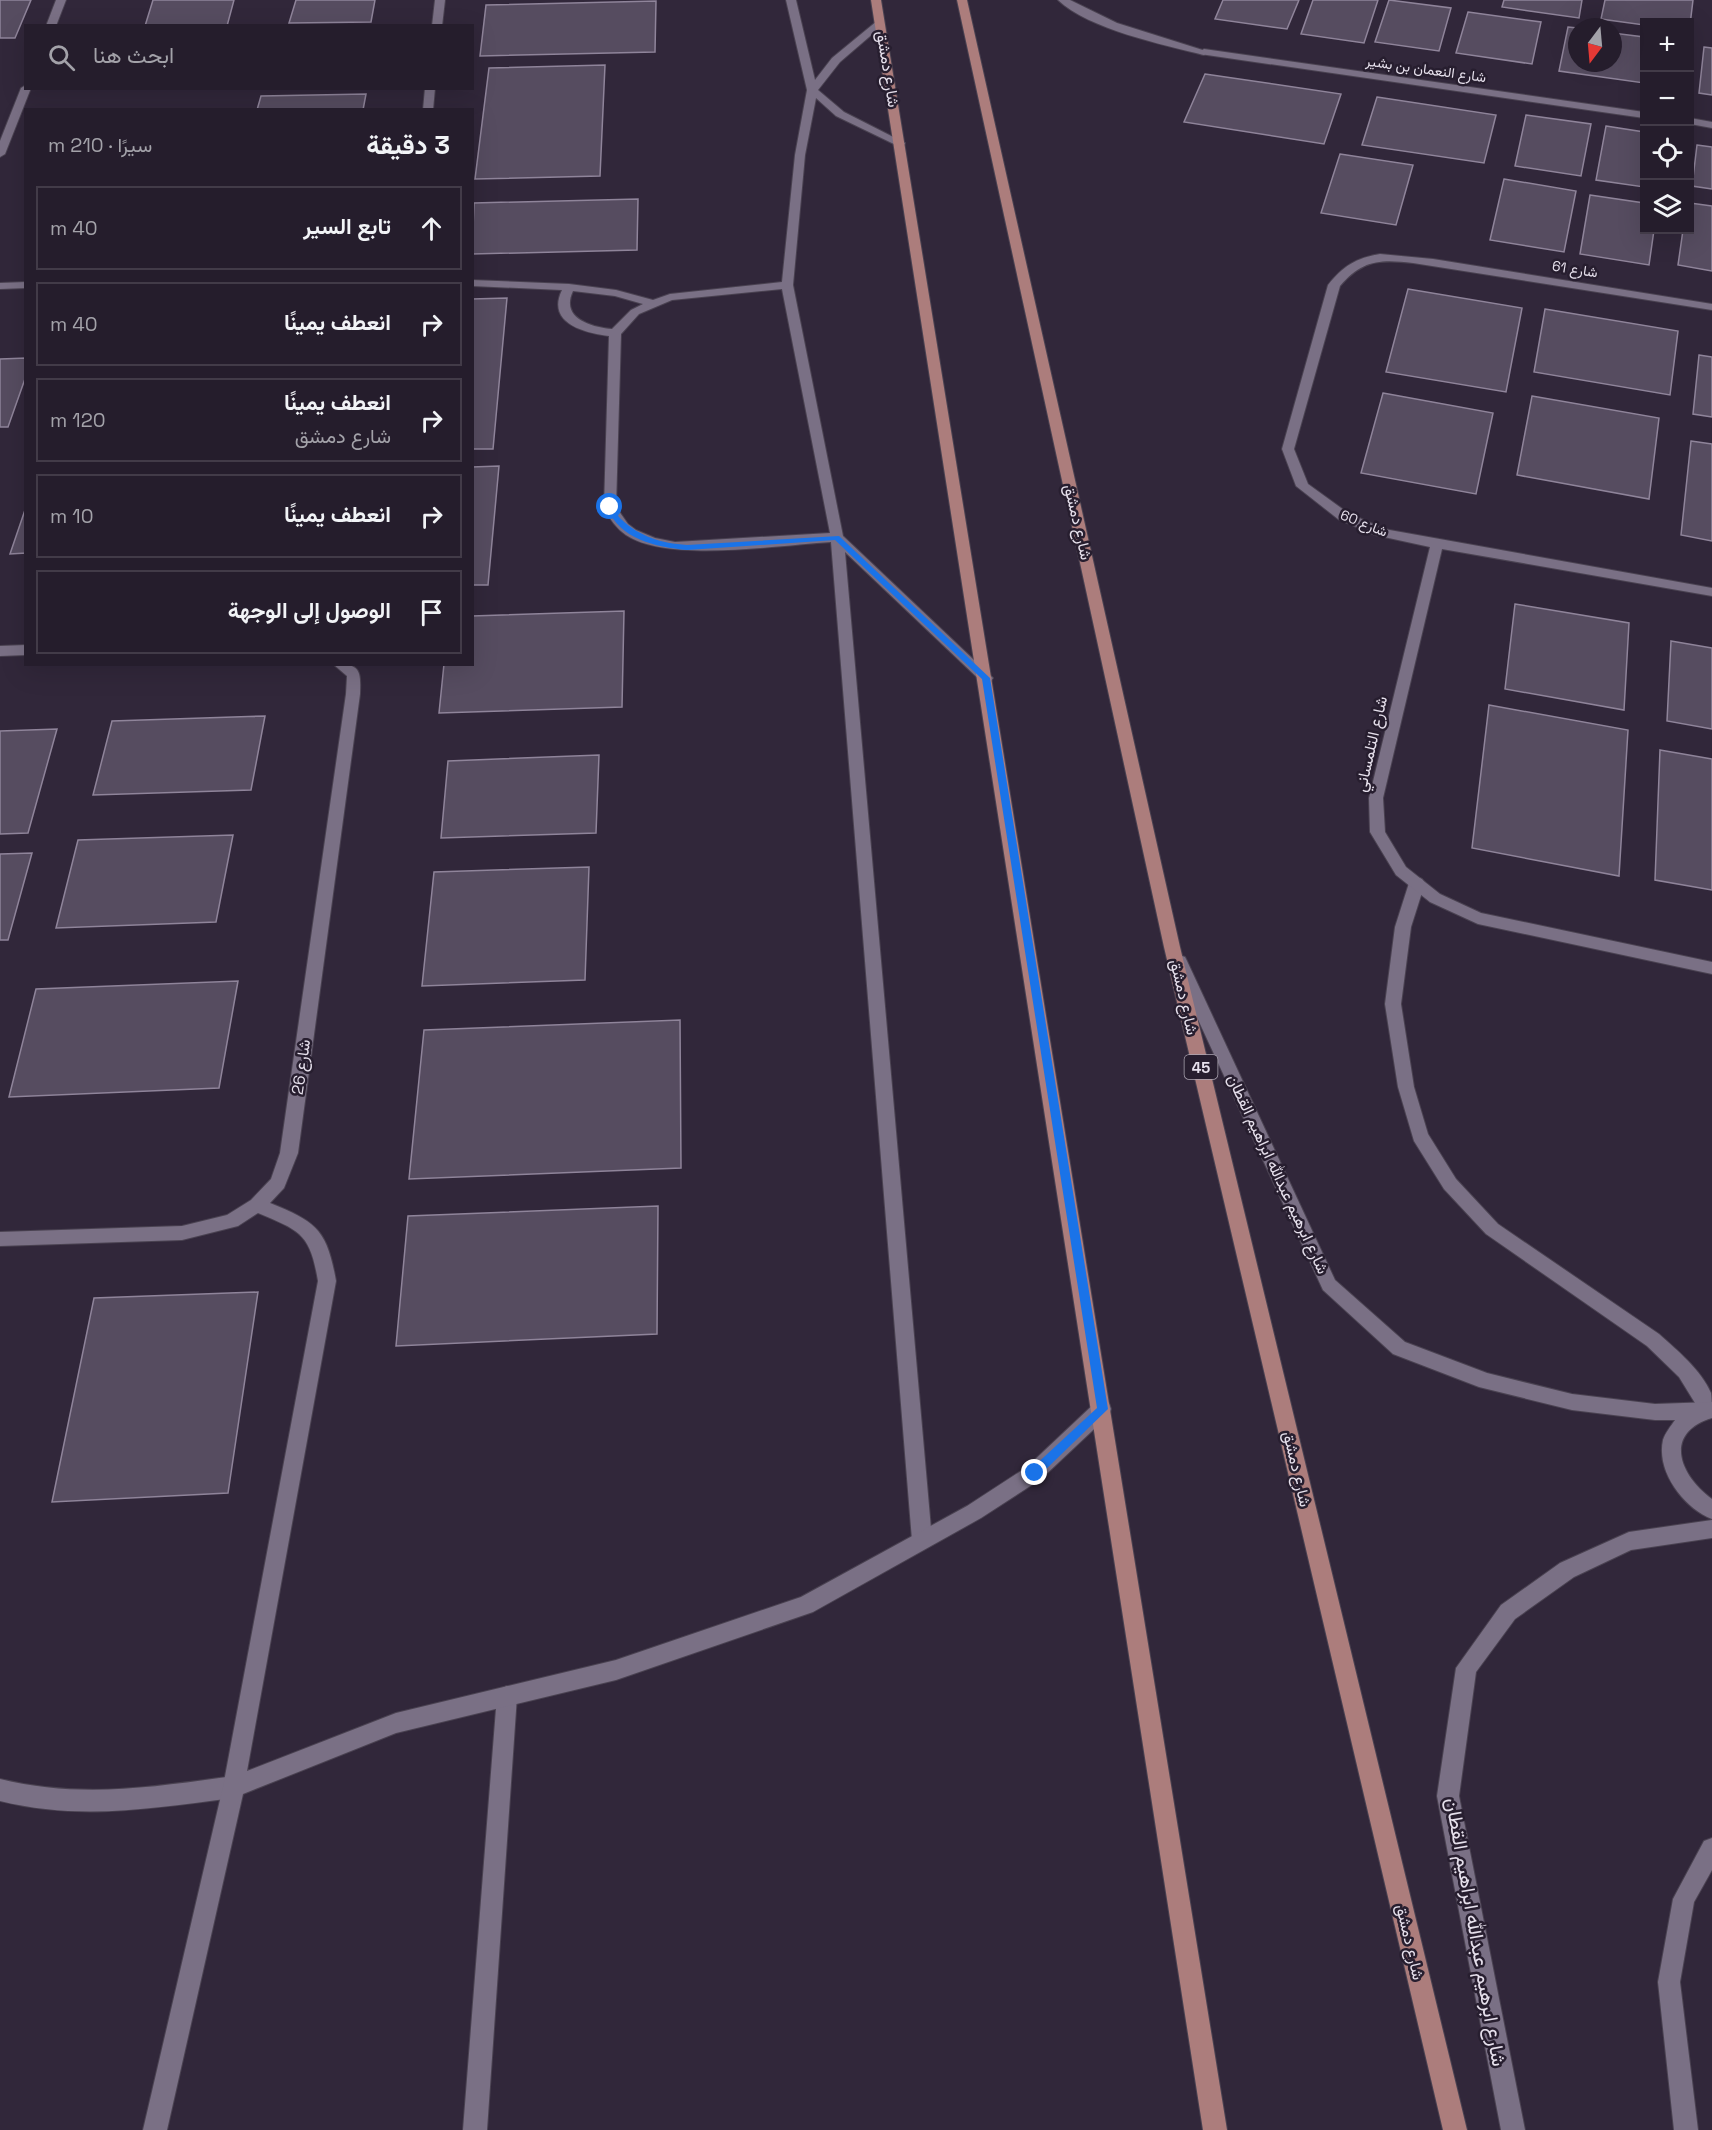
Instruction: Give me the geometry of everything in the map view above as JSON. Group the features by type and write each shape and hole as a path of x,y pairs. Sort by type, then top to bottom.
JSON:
{"main road":[{"name":"شارع دمشق","path":"876,0 986,678 1215,2130"},
{"name":"شارع دمشق","path":"962,0 1172,947 1455,2130"}],"street":[{"path":"52,24 61,0"},
{"path":"437,24 440,0"},
{"path":"791,0 812,90 800,155 787,285 837,537 922,1540"},
{"name":"شارع النعمان بن بشير","path":"1063,0 1087,16 1134,34 1204,52 1640,114"},
{"path":"812,90 836,60 880,23"},
{"path":"0,154 25,90"},
{"path":"428,108 430,90"},
{"path":"812,90 840,114 900,143"},
{"path":"1694,123 1712,125"},
{"name":"شارع 60","path":"1433,262 1395,257 1369,260 1351,267 1335,285 1288,449 1302,486 1343,516 1380,532 1712,592"},
{"name":"شارع 61","path":"1433,262 1712,307"},
{"path":"474,283 569,287 616,293 651,303"},
{"path":"0,286 24,285"},
{"path":"787,285 670,297 651,303 635,312 615,333 610,507 615,518 624,528 651,542 687,547 837,537 986,678"},
{"path":"569,287 562,303 569,318 588,329 615,333"},
{"name":"شارع التلمساني","path":"1437,544 1376,798 1378,832 1401,871 1435,898 1478,918 1712,968"},
{"path":"0,651 24,650"},
{"name":"شارع 26","path":"0,1239 182,1233 232,1221 257,1205 278,1183 289,1153 353,693 354,674 343,666"},
{"path":"1417,883 1403,927 1393,1004 1406,1088 1420,1136 1450,1184 1492,1228 1661,1347 1677,1360 1696,1384 1711,1410 1685,1420 1672,1441 1674,1468 1690,1494 1712,1510"},
{"name":"شارع ابرهيم عبدالله ابراهيم القطان","path":"1172,947 1329,1285 1399,1348 1486,1381 1572,1402 1655,1412 1711,1410"},
{"path":"155,2130 234,1787 327,1281 323,1252 315,1235 300,1224 257,1205"},
{"path":"0,1790 27,1798 70,1803 112,1803 234,1787 396,1723 616,1670 806,1605 974,1512 1035,1473 1102,1409"},
{"name":"شارع ابرهيم عبدالله ابراهيم القطان","path":"1513,2130 1449,1796 1466,1668 1508,1612 1567,1570 1629,1541 1712,1529"},
{"path":"475,2130 507,1696"},
{"path":"1686,2130 1669,1982 1684,1899 1712,1849"}],"building":[{"path":"0,0 31,0 15,38 0,38"},
{"path":"153,0 234,0 228,24 146,24"},
{"path":"296,0 375,0 371,22 289,23"},
{"path":"1223,0 1299,0 1287,29 1215,19"},
{"path":"1313,0 1378,0 1364,43 1301,34"},
{"path":"1389,0 1451,8 1439,51 1375,42"},
{"path":"1504,0 1582,0 1579,18 1502,7"},
{"path":"1605,0 1693,0 1691,18 1640,18 1640,24 1622,22 1622,18 1601,18"},
{"path":"656,1 655,52 480,56 486,5"},
{"path":"1468,12 1541,22 1532,64 1456,53"},
{"path":"1568,27 1568,72 1622,72 1622,34 1640,36 1640,82 1559,71"},
{"path":"1704,47 1712,48 1712,95 1699,93"},
{"path":"605,65 600,176 475,179 489,68"},
{"path":"1205,74 1341,94 1324,144 1184,122"},
{"path":"366,94 363,108 258,108 261,96"},
{"path":"1377,97 1496,115 1484,163 1362,145"},
{"path":"1526,115 1591,124 1581,176 1515,166"},
{"path":"1606,126 1640,131 1640,186 1596,180"},
{"path":"1697,145 1712,147 1712,189 1694,186"},
{"path":"1340,154 1413,165 1396,225 1321,213"},
{"path":"1504,179 1576,191 1564,252 1490,240"},
{"path":"1590,195 1640,202 1640,234 1653,234 1649,265 1580,254"},
{"path":"638,199 637,250 474,254 474,203"},
{"path":"1694,204 1712,206 1712,271 1678,265 1682,234 1694,234"},
{"path":"1408,289 1522,308 1506,392 1386,372"},
{"path":"507,298 493,449 474,449 474,299"},
{"path":"1545,309 1678,331 1670,395 1534,372"},
{"path":"1699,355 1712,357 1712,417 1693,414"},
{"path":"24,358 24,382 8,427 0,427 0,359"},
{"path":"1383,393 1493,413 1476,494 1361,473"},
{"path":"1532,396 1659,418 1649,499 1517,475"},
{"path":"1691,441 1712,444 1712,541 1681,535"},
{"path":"499,466 488,585 474,585 474,467"},
{"path":"24,513 24,553 10,554"},
{"path":"1515,604 1629,623 1624,710 1505,689"},
{"path":"624,611 622,707 439,713 444,666 474,666 474,616"},
{"path":"1671,641 1712,648 1712,729 1667,721"},
{"path":"1489,705 1628,730 1619,876 1472,848"},
{"path":"265,716 251,790 93,795 112,721"},
{"path":"57,729 28,833 0,834 0,731"},
{"path":"1660,750 1712,759 1712,890 1655,880"},
{"path":"599,755 596,833 441,838 448,761"},
{"path":"233,835 216,922 56,928 78,840"},
{"path":"32,853 8,940 0,940 0,854"},
{"path":"589,867 585,980 422,986 434,872"},
{"path":"238,981 219,1088 9,1097 36,989"},
{"path":"680,1020 681,1168 409,1179 424,1030"},
{"path":"658,1206 657,1334 396,1346 408,1216"},
{"path":"258,1292 228,1493 52,1502 94,1298"}],"route":[{"path":"610,507 615,518 635,536 668,546 687,547 837,537 986,678 1102,1409 1035,1473"}]}
